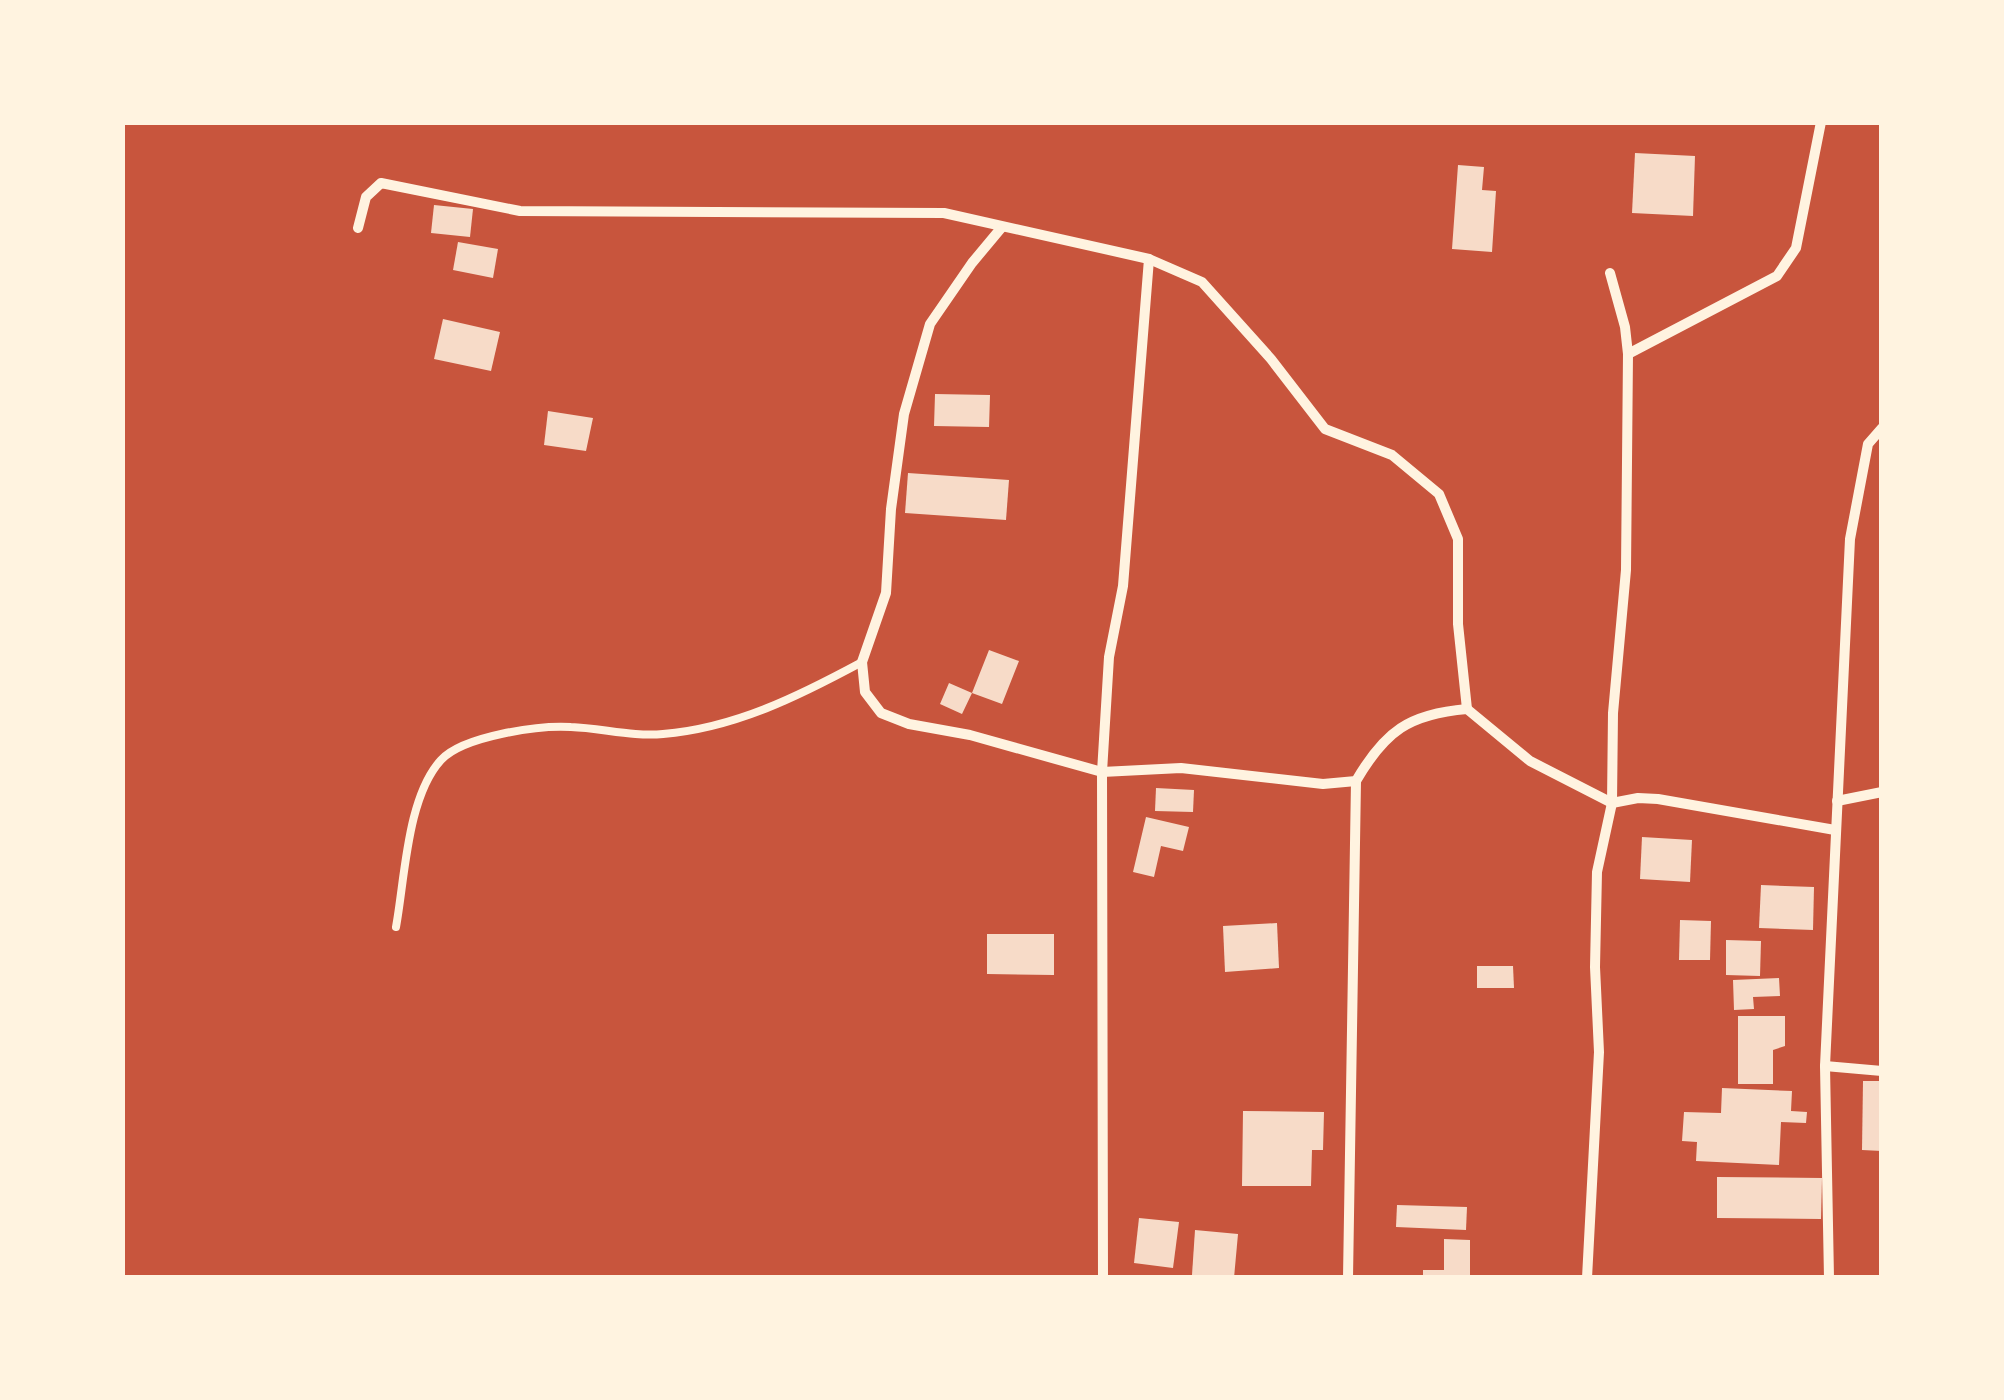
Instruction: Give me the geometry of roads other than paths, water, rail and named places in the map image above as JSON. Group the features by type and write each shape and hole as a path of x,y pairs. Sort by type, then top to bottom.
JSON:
{"street":[{"path":"1628,354 1776,276 1796,248 1821,122"},
{"path":"358,228 366,198 382,182 520,211 944,213 1150,259 1202,282 1271,359 1325,429 1392,455 1439,494 1458,539 1458,624 1467,710"},
{"path":"1002,227 972,262 930,324 904,414 890,509 886,593 862,662 865,692 881,713 909,724 970,735 1102,772 1181,768 1323,784 1356,781"},
{"path":"1103,1278 1102,772 1109,657 1124,586 1150,259"},
{"path":"1587,1278 1599,1052 1594,968 1597,872 1612,803 1613,713 1626,570 1628,354 1610,273"},
{"path":"1829,1278 1826,1066 1850,539 1868,444 1882,428"},
{"path":"1348,1278 1356,781 1392,732 1432,712 1467,710 1530,761 1612,803 1638,798 1658,800 1835,830"},
{"path":"1837,800 1882,792"},
{"path":"1826,1066 1882,1071"}],"lane":[{"path":"396,927 420,793 442,758 482,738 566,726 661,735 737,720 804,694 862,662"}]}
